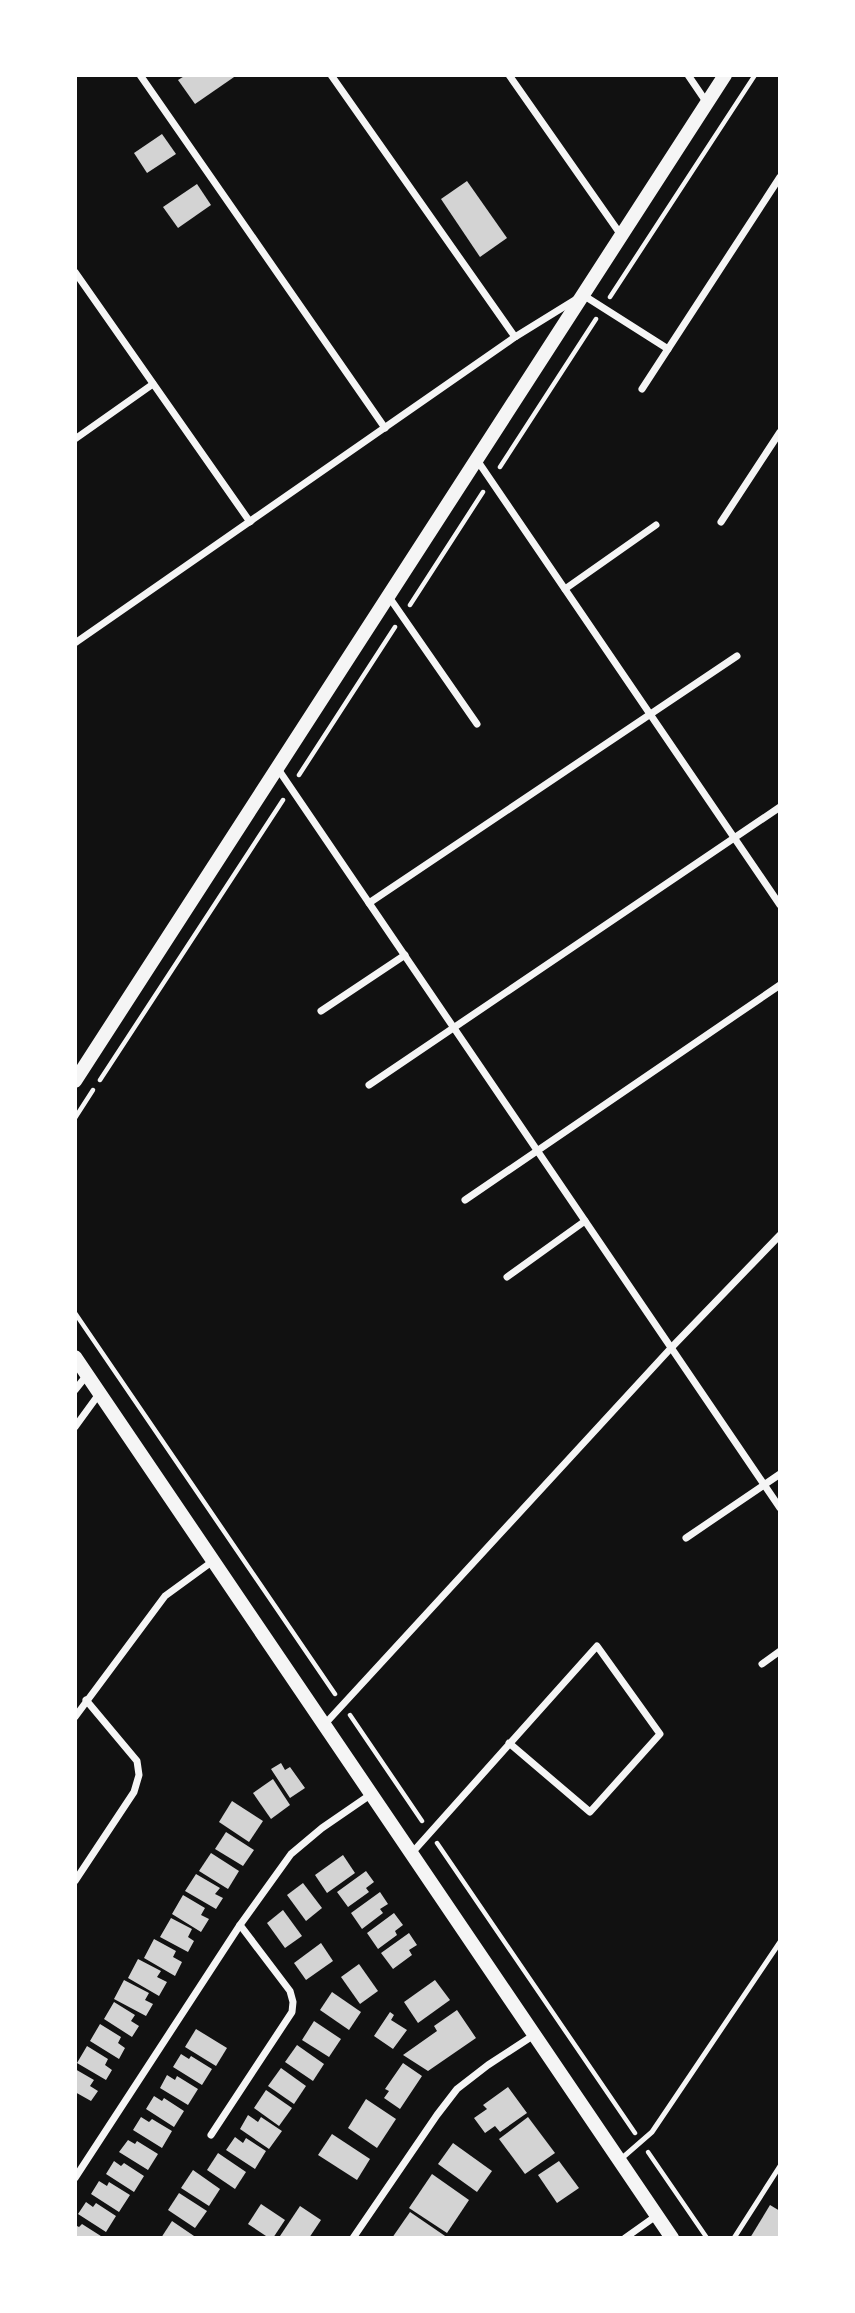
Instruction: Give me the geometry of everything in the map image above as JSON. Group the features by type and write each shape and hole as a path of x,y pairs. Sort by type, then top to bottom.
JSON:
{"main road":[{"path":"75,1082 725,75"},
{"path":"75,1357 672,2238"}],"street":[{"path":"140,75 385,428"},
{"path":"331,75 516,337"},
{"path":"509,75 621,236"},
{"path":"688,75 707,103"},
{"path":"642,389 780,177"},
{"path":"75,272 250,522"},
{"path":"75,643 516,337 583,295 668,349"},
{"path":"75,439 153,384"},
{"path":"721,522 780,432"},
{"path":"477,459 780,905"},
{"path":"565,589 656,525"},
{"path":"389,596 477,724"},
{"path":"369,903 737,656"},
{"path":"278,769 780,1508"},
{"path":"369,1085 780,807"},
{"path":"321,1011 405,955"},
{"path":"465,1200 780,985"},
{"path":"507,1277 585,1221"},
{"path":"323,1725 671,1348 780,1235"},
{"path":"75,1390 87,1375"},
{"path":"75,1427 99,1393"},
{"path":"685,1538 780,1474"},
{"path":"75,1717 165,1595 213,1561"},
{"path":"411,1854 431,1834 509,1743 597,1646 660,1734 590,1812 509,1743"},
{"path":"762,1664 780,1651"},
{"path":"75,1881 134,1792 139,1775 137,1761 86,1700"},
{"path":"75,2178 240,1925 291,1854 322,1828 370,1795"},
{"path":"211,2135 292,2012 290,1992 240,1925"},
{"path":"353,2238 457,2089 534,2034"},
{"path":"625,2238 657,2216"}],"lane":[{"path":"620,2160 652,2132 780,1942"},
{"path":"734,2238 780,2166"}],"path":[{"path":"75,1118 755,75"},
{"path":"75,1313 707,2238"}],"building":[{"path":"186,75 237,75 195,104 178,80"},
{"path":"162,134 176,154 147,173 134,153"},
{"path":"467,181 507,238 480,257 441,199"},
{"path":"197,184 211,205 178,228 163,207"},
{"path":"281,1763 285,1770 290,1767 305,1788 290,1798 271,1769"},
{"path":"273,1779 290,1805 271,1819 253,1793"},
{"path":"232,1801 263,1821 249,1842 219,1822"},
{"path":"226,1832 254,1850 243,1866 215,1849"},
{"path":"211,1853 239,1871 228,1889 199,1871"},
{"path":"343,1855 355,1873 327,1893 315,1875"},
{"path":"366,1871 374,1882 366,1888 369,1892 348,1907 337,1892"},
{"path":"196,1874 220,1888 215,1894 223,1898 216,1909 185,1891"},
{"path":"303,1883 322,1908 306,1921 287,1895"},
{"path":"380,1892 388,1904 380,1909 383,1913 362,1929 351,1913"},
{"path":"183,1895 205,1908 201,1915 209,1919 201,1932 172,1914"},
{"path":"283,1910 302,1936 285,1948 267,1923"},
{"path":"394,1913 403,1925 395,1931 397,1935 378,1949 367,1933"},
{"path":"171,1918 192,1929 188,1937 194,1941 188,1952 160,1937"},
{"path":"409,1933 417,1945 409,1950 412,1955 393,1969 381,1953"},
{"path":"154,1939 176,1951 173,1957 182,1962 175,1976 144,1958"},
{"path":"321,1943 333,1961 306,1980 294,1963"},
{"path":"138,1959 161,1971 157,1977 167,1982 159,1996 128,1978"},
{"path":"359,1964 378,1991 360,2004 341,1977"},
{"path":"124,1980 149,1993 145,2000 153,2004 146,2016 114,1999"},
{"path":"435,1980 450,2000 418,2023 404,2002"},
{"path":"332,1992 361,2012 349,2030 320,2010"},
{"path":"114,2002 135,2015 131,2021 139,2026 132,2037 104,2019"},
{"path":"457,2010 476,2038 428,2071 403,2055 437,2031 434,2026"},
{"path":"390,2012 394,2015 391,2020 407,2030 393,2049 374,2036"},
{"path":"314,2021 341,2039 329,2057 302,2040"},
{"path":"100,2024 121,2037 118,2043 125,2048 119,2059 90,2041"},
{"path":"196,2029 227,2048 216,2066 185,2047"},
{"path":"297,2045 324,2064 313,2081 285,2062"},
{"path":"87,2046 108,2059 105,2065 112,2070 106,2080 77,2063"},
{"path":"181,2054 189,2059 191,2056 212,2069 202,2085 173,2067"},
{"path":"403,2063 422,2076 400,2109 384,2098 389,2091 385,2089"},
{"path":"281,2068 306,2086 294,2104 268,2086"},
{"path":"75,2069 94,2080 90,2086 98,2091 91,2101 75,2092"},
{"path":"167,2075 175,2080 177,2076 198,2089 188,2105 160,2088"},
{"path":"508,2087 527,2113 500,2132 495,2126 485,2133 474,2118 487,2109 483,2105"},
{"path":"266,2090 292,2108 279,2126 254,2108"},
{"path":"154,2096 162,2101 164,2098 184,2111 174,2127 146,2109"},
{"path":"366,2099 396,2119 377,2148 348,2128"},
{"path":"248,2115 258,2122 261,2117 282,2131 269,2149 240,2129"},
{"path":"141,2117 149,2122 152,2119 172,2131 162,2148 133,2130"},
{"path":"528,2117 555,2153 525,2174 499,2139"},
{"path":"332,2134 370,2159 357,2180 318,2155"},
{"path":"235,2137 243,2143 246,2138 266,2151 255,2169 226,2150"},
{"path":"128,2140 135,2144 137,2141 158,2154 148,2170 119,2152"},
{"path":"453,2143 492,2171 477,2192 438,2164"},
{"path":"218,2153 246,2172 235,2189 207,2170"},
{"path":"114,2161 121,2166 124,2163 144,2176 134,2192 106,2174"},
{"path":"559,2161 579,2188 557,2203 538,2175"},
{"path":"193,2170 220,2189 209,2206 181,2188"},
{"path":"432,2174 469,2200 447,2233 409,2208"},
{"path":"99,2181 107,2186 109,2182 130,2195 119,2212 91,2194"},
{"path":"179,2193 207,2211 195,2228 168,2210"},
{"path":"86,2202 93,2207 96,2203 116,2216 106,2232 78,2214"},
{"path":"261,2204 285,2220 273,2238 248,2224"},
{"path":"770,2205 780,2211 780,2235 778,2238 750,2238"},
{"path":"300,2206 321,2220 309,2238 282,2238 280,2236"},
{"path":"410,2212 448,2238 392,2238"},
{"path":"172,2221 197,2238 161,2238"},
{"path":"82,2224 104,2238 75,2238 75,2225 79,2227"}]}
